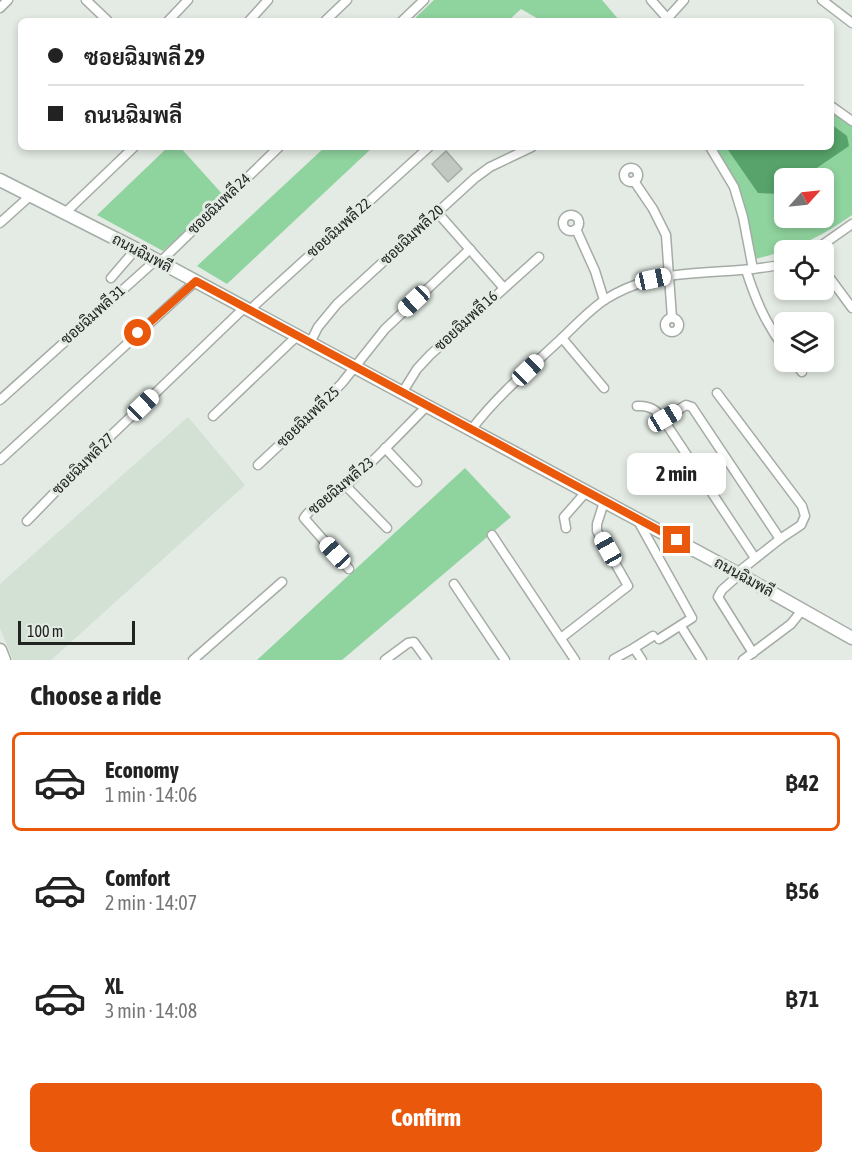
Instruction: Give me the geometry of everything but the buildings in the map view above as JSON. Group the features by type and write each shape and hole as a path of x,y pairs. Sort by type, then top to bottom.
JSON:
{"street":[{"path":"0,8 8,0"},
{"path":"87,0 105,18"},
{"path":"171,18 189,0"},
{"path":"252,18 268,0"},
{"path":"328,18 347,0"},
{"path":"405,18 424,0"},
{"path":"651,0 665,18"},
{"path":"667,18 684,0"},
{"path":"822,0 852,23"},
{"path":"834,108 852,121"},
{"path":"65,213 131,150"},
{"name":"ซอยฉิมพลี 24","path":"158,261 276,150"},
{"name":"ซอยฉิมพลี 22","path":"248,309 426,150"},
{"name":"ซอยฉิมพลี 20","path":"310,343 318,327 337,304 475,177 526,150"},
{"path":"712,150 734,187 743,217 756,302 774,334"},
{"name":"ถนนฉิมพลี","path":"0,180 196,281 849,633"},
{"path":"634,181 653,208 666,236 672,318"},
{"path":"0,223 30,196"},
{"path":"437,212 503,287"},
{"path":"829,240 852,224"},
{"path":"576,229 595,271 604,300"},
{"path":"111,278 136,249"},
{"name":"ซอยฉิมพลี 25","path":"258,465 303,423 356,367 385,328 470,249"},
{"name":"ซอยฉิมพลี 16","path":"402,393 423,363 538,257"},
{"name":"ซอยฉิมพลี 31","path":"0,400 158,261"},
{"path":"471,430 488,409 604,300 634,285 669,276 774,265"},
{"path":"0,460 196,281"},
{"path":"834,284 852,308"},
{"name":"ซอยฉิมพลี 27","path":"27,521 96,450 248,309"},
{"path":"213,416 297,336"},
{"path":"562,338 604,388"},
{"path":"717,393 802,506 805,516 801,525 755,558 722,590 718,597 753,653"},
{"path":"637,406 647,405 664,420 755,558"},
{"path":"664,420 686,405 692,407 780,539"},
{"name":"ซอยฉิมพลี 23","path":"349,569 304,518 312,508 330,499 346,486 427,406"},
{"path":"386,448 417,482"},
{"path":"346,486 387,528"},
{"path":"566,528 564,517 586,492"},
{"path":"561,638 628,586 597,531 604,502"},
{"path":"614,660 692,618 637,519"},
{"path":"492,535 575,660"},
{"path":"193,660 282,582"},
{"path":"454,584 505,660"},
{"path":"743,660 791,624 803,609"},
{"path":"682,628 702,660"},
{"path":"384,660 408,643 414,642 427,660"},
{"path":"634,648 642,660"},
{"path":"0,650 4,660"}],"shaded area":[{"path":"434,0 602,0 617,18 537,18 521,9 511,18 415,18"},
{"path":"834,112 852,126 852,215 834,226 834,168 774,168 774,228 831,228 810,240 774,240 774,254 754,259 729,170 718,150 834,150"},
{"path":"834,126 847,136 849,146 817,168 774,168 774,194 758,193 728,150 834,150"},
{"path":"165,150 183,150 224,196 163,251 97,215"},
{"path":"322,150 370,150 227,284 197,266"},
{"path":"188,417 245,485 51,660 13,660 0,628 0,584"},
{"path":"465,468 511,517 342,660 257,660"}],"route":[{"path":"138,333 196,281 677,540"}]}
